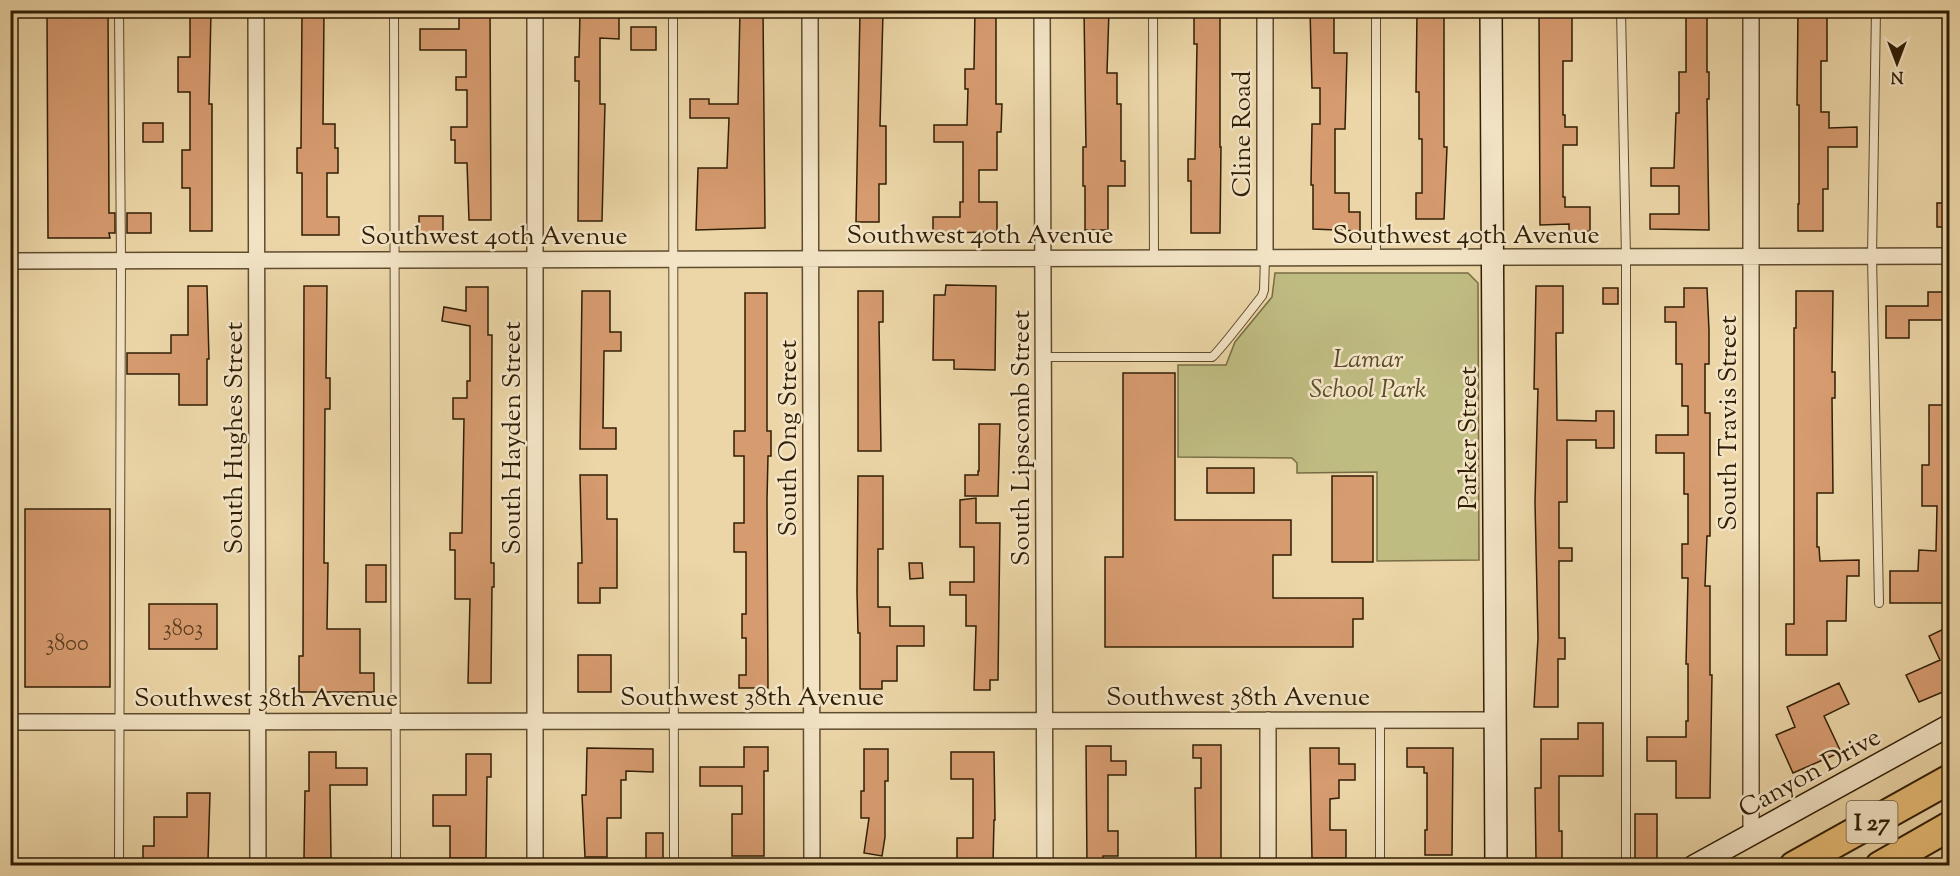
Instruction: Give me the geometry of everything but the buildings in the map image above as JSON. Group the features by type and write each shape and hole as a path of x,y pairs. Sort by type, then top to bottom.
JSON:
{"highway":[{"path":"1861,828 1950,771"},
{"name":"I 27","path":"1794,866 1950,779"},
{"name":"I 27","path":"1880,866 1950,826"},
{"path":"1901,866 1950,846"}],"main road":[{"name":"Parker Street","path":"1491,10 1496,866"},
{"name":"Canyon Drive","path":"1694,866 1950,725"}],"street":[{"name":"South Hughes Street","path":"256,10 258,866"},
{"name":"South Hayden Street","path":"535,10 535,866"},
{"name":"South Ong Street","path":"810,10 812,866"},
{"name":"South Lipscomb Street","path":"1042,10 1045,866"},
{"name":"Cline Road","path":"1265,10 1265,258"},
{"name":"South Travis Street","path":"1751,10 1751,835"},
{"name":"Southwest 40th Avenue","path":"10,261 1950,256"},
{"path":"1268,720 1268,866"},
{"name":"Southwest 38th Avenue","path":"10,722 1494,720"}],"lane":[{"path":"118,866 121,260 119,10"},
{"path":"394,10 396,866"},
{"path":"673,10 674,866"},
{"path":"1153,10 1154,258"},
{"path":"1376,10 1376,258"},
{"path":"1621,10 1626,257 1626,866"},
{"path":"1876,10 1872,256 1879,603"},
{"path":"1044,357 1212,357 1217,354 1262,296 1265,258"},
{"path":"1380,720 1380,866"}],"green space":[{"name":"Lamar School Park","path":"1275,273 1468,273 1478,283 1479,560 1377,561 1377,472 1297,473 1297,463 1292,458 1178,457 1178,365 1226,365 1235,342 1272,297"}]}
